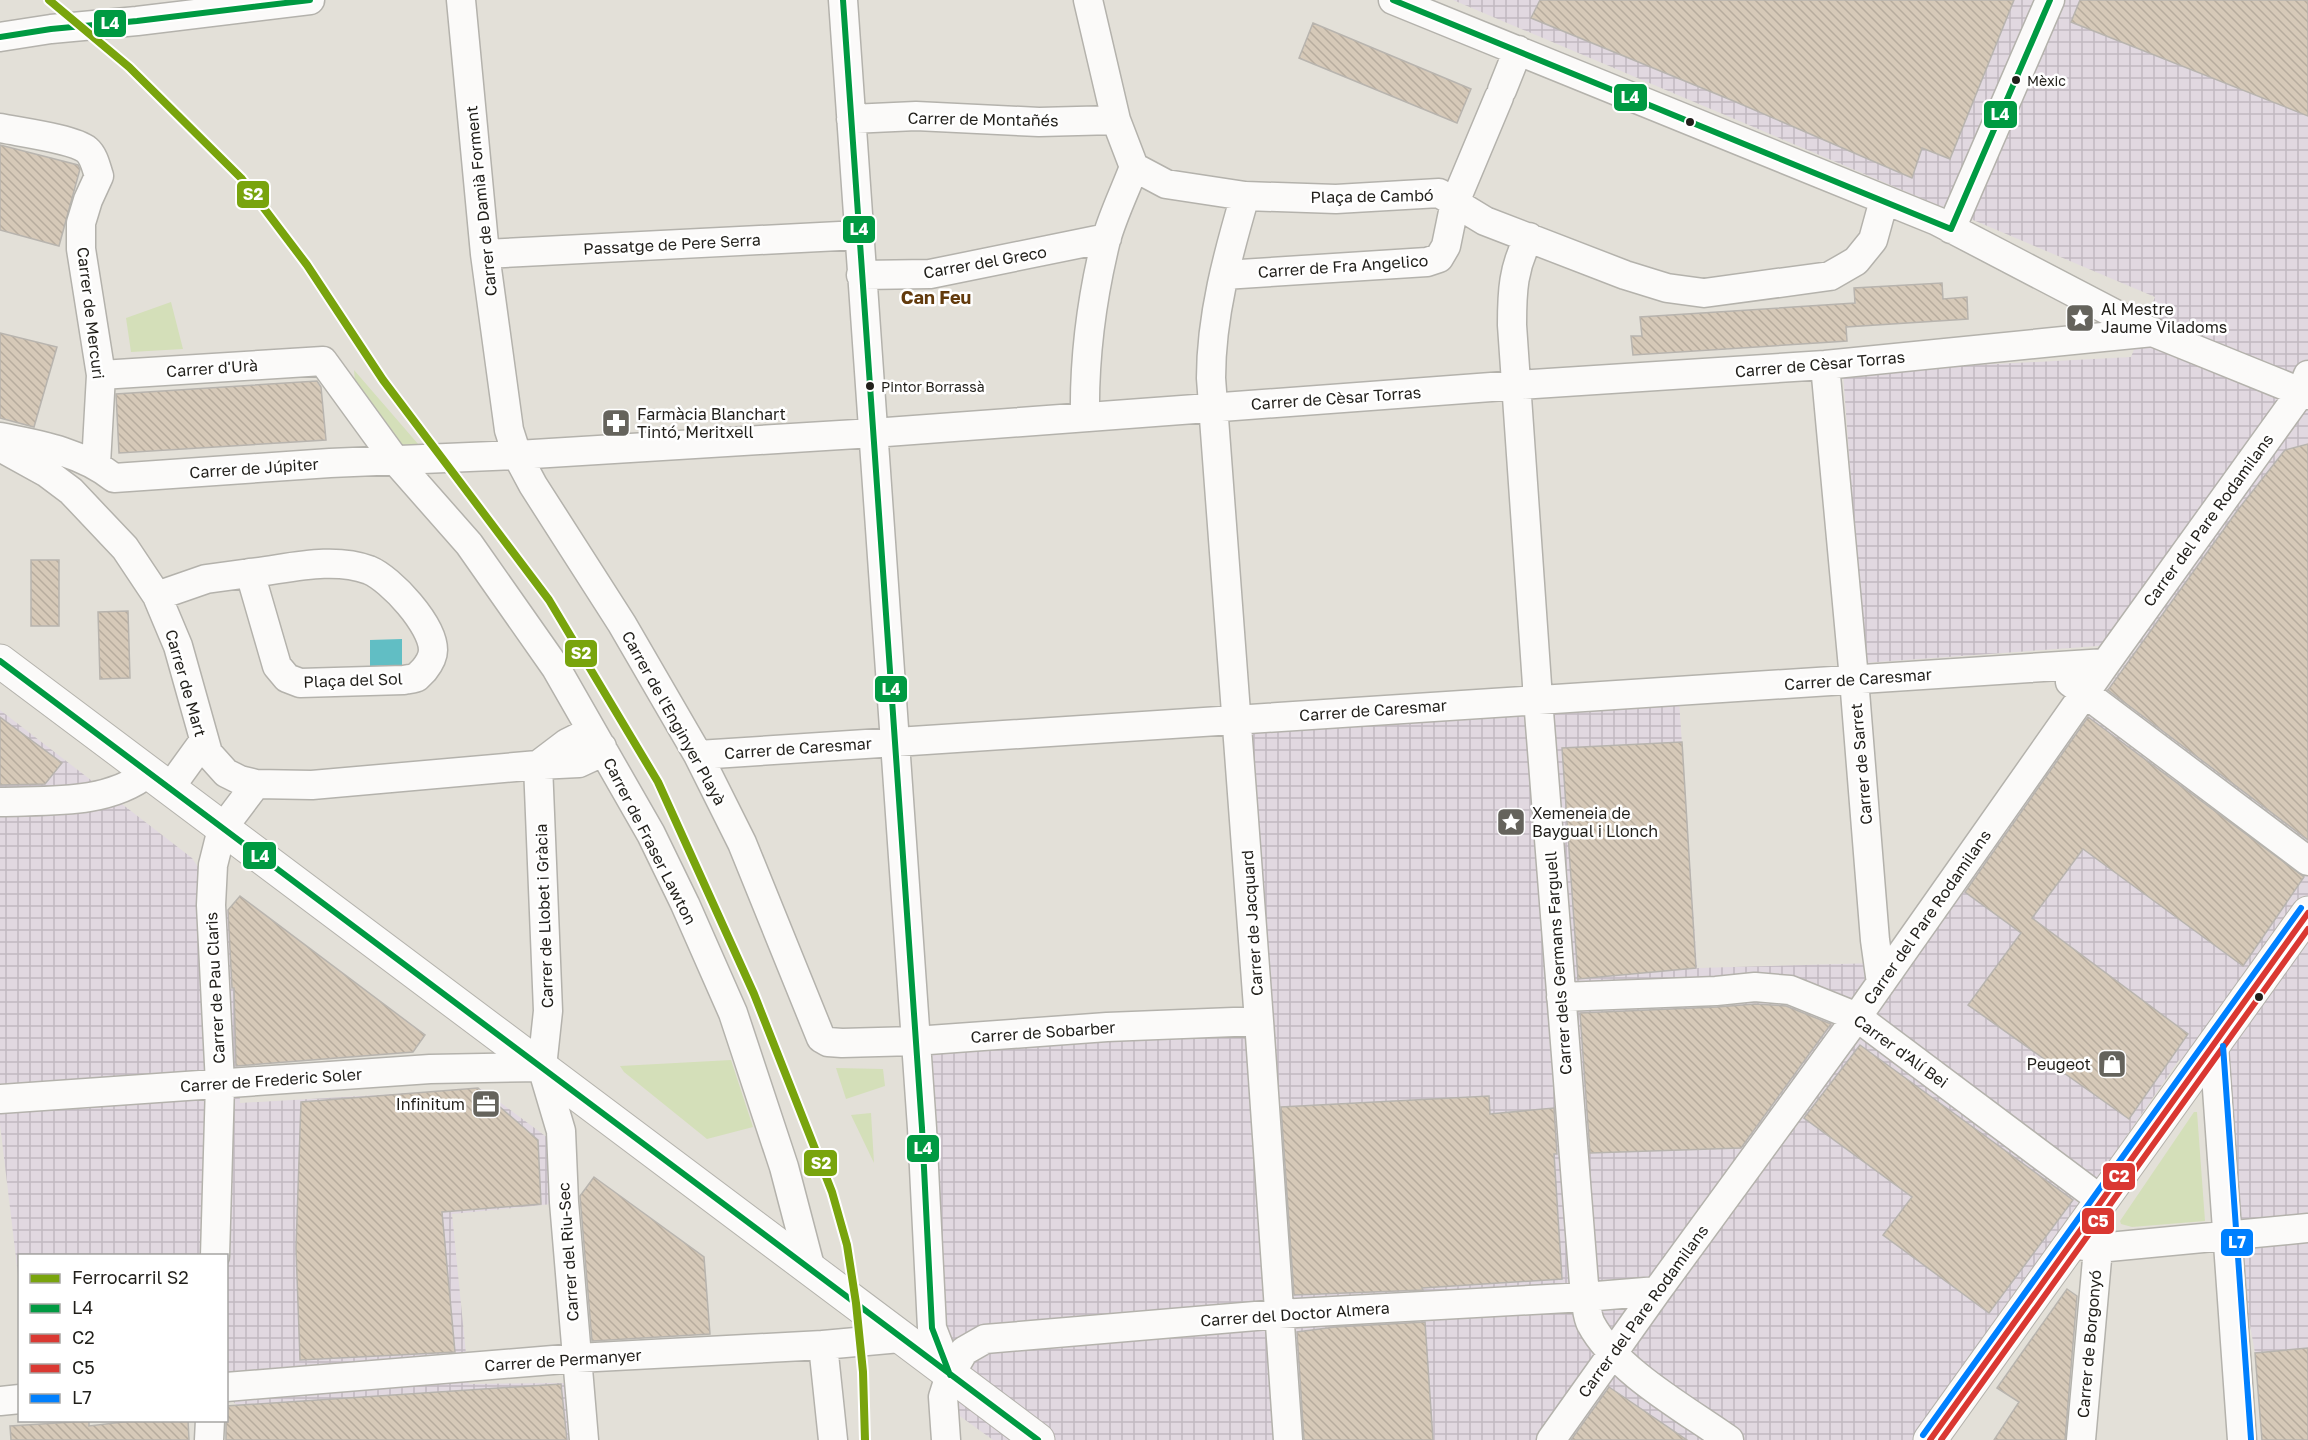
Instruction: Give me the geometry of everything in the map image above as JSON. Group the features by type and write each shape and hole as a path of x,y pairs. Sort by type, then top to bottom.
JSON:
{"main road":[{"path":"0,661 222,830 1038,1440"},
{"path":"1930,1440 2084,1246 2101,1200 2214,1047 2308,913"}],"street":[{"path":"0,37 51,29 310,0"},
{"name":"Carrer de Damià Forment","path":"461,0 485,254 505,402"},
{"path":"843,0 922,1128 932,1328 950,1375 943,1397 946,1440"},
{"path":"1085,417 1084,382 1091,315 1107,238 1134,167 1116,120 1088,0"},
{"path":"1394,0 1951,229 2153,332 2306,388"},
{"path":"1951,229 2050,0"},
{"name":"Plaça de Cambó","path":"1134,167 1166,184 1245,196 1336,199 1439,193 1455,202 1518,50"},
{"name":"Carrer de Montañés","path":"851,120 916,116 1039,122 1116,120"},
{"name":"Carrer de Mercuri","path":"0,128 74,144 87,150 94,160 99,176 81,223 81,249 101,375 105,471"},
{"name":"Carrer de Jacquard","path":"1245,196 1224,275 1211,352 1288,1440"},
{"path":"1455,202 1485,221 1625,276 1667,288 1704,293 1830,276 1856,261 1873,240 1884,200"},
{"name":"Carrer de Fra Angelico","path":"1224,275 1427,262 1439,258 1446,246 1455,202"},
{"name":"Passatge de Pere Serra","path":"485,254 859,235"},
{"name":"Carrer dels Germans Farguell","path":"1528,237 1521,252 1512,285 1512,325 1518,385 1538,699 1585,1298 1590,1323 1613,1354"},
{"name":"Carrer del Greco","path":"861,275 930,274 1107,238"},
{"name":"Carrer de Cèsar Torras","path":"517,455 873,434 1214,407 1825,365 2153,332"},
{"name":"Carrer d'Urà","path":"101,375 323,361"},
{"name":"Carrer de Fraser Lawton","path":"323,361 395,460 469,544 555,668 651,834 733,1013 784,1167 811,1270"},
{"name":"Carrer de Sarret","path":"1825,365 1875,940 1881,983"},
{"name":"Carrer del Pare Rodamilans","path":"1551,1440 1857,1017 2085,692 2306,388"},
{"name":"Carrer de l'Enginyer Playà","path":"505,402 509,430 517,455 533,485 622,624 698,755 742,843 792,962 818,1033 828,1042"},
{"path":"0,437 47,446 105,471 106,526"},
{"name":"Carrer de Mart","path":"0,447 47,473 71,491 125,548 157,596 178,646 207,753 226,773 256,784"},
{"path":"395,460 517,455"},
{"name":"Carrer de Júpiter","path":"105,471 395,460"},
{"name":"Plaça del Sol","path":"157,596 206,579 250,573 323,565 350,564 370,571 389,582 404,596 429,635 433,650 428,665 418,677 404,680 300,683 287,678 278,666 250,573"},
{"name":"Carrer de Caresmar","path":"698,755 2106,663"},
{"path":"2049,667 2308,861"},
{"path":"0,802 74,799 159,781 203,742"},
{"path":"222,830 256,784 312,785 579,763 594,756 602,747"},
{"name":"Carrer de Llobet i Gràcia","path":"538,765 548,1011 542,1067"},
{"name":"Carrer de Pau Claris","path":"215,1254 219,1084 211,905 213,865 222,830"},
{"name":"Carrer d'Alí Bei","path":"1561,997 1716,991 1755,987 1790,990 1857,1017 2101,1200"},
{"name":"Carrer de Sobarber","path":"828,1042 915,1041 1107,1028 1259,1021"},
{"path":"2214,1047 2242,1440"},
{"name":"Carrer de Frederic Soler","path":"0,1099 430,1069 542,1067"},
{"name":"Carrer del Riu-Sec","path":"542,1067 561,1131 564,1202 584,1440"},
{"path":"2084,1246 2308,1228"},
{"name":"Carrer de Borgonyó","path":"2081,1440 2084,1246"},
{"name":"Carrer del Doctor Almera","path":"950,1375 964,1351 985,1339 1279,1314 1585,1298 1657,1291"},
{"name":"Carrer de Permanyer","path":"228,1387 577,1358 823,1345 900,1338"},
{"path":"823,1345 833,1440"},
{"path":"1613,1354 1656,1389 1729,1440"},
{"path":"0,1401 18,1399"},
{"path":"209,1440 210,1422"}],"shaded area":[{"path":"1453,0 2308,0 2308,1440 2262,1440 2255,1353 2235,1241 2231,1089 2179,1060 1916,1440 993,1440 939,1401 912,1052 1272,1020 1250,726 1679,700 1697,968 1911,962 2140,643 1864,663 1843,372 2131,357 2155,297"},
{"path":"0,710 192,858 232,918 240,1103 482,1089 548,1138 552,1204 452,1214 469,1384 567,1383 571,1440 235,1440 237,1405 228,1398 228,1254 18,1254 18,1275 0,1124"}],"green space":[{"path":"171,302 183,349 131,352 126,318"},
{"path":"354,370 425,452 367,438 359,429"},
{"path":"731,1060 753,1127 707,1139 624,1072 620,1066"},
{"path":"836,1068 883,1069 885,1086 846,1099"},
{"path":"2194,1112 2197,1112 2205,1221 2132,1227 2121,1224 2120,1221"},
{"path":"871,1113 874,1163 851,1115"}],"water":[{"path":"402,639 402,665 370,666 370,640"}],"building":[{"path":"1540,0 2014,0 1950,159 1922,148 1912,178 1736,102 1531,18"},
{"path":"2080,0 2308,0 2308,116 2071,22"},
{"path":"1313,23 1471,89 1457,123 1299,58"},
{"path":"0,145 78,165 80,169 59,246 0,230"},
{"path":"1942,283 1943,299 1967,297 1968,319 1846,327 1847,341 1633,355 1631,336 1642,336 1640,317 1855,303 1854,288"},
{"path":"0,333 57,347 34,427 0,418"},
{"path":"317,381 321,387 326,440 119,453 116,394"},
{"path":"2308,444 2308,840 2108,690 2237,511 2285,450"},
{"path":"31,560 59,560 59,626 31,626"},
{"path":"128,611 130,678 100,679 98,612"},
{"path":"0,717 62,763 45,784 0,785"},
{"path":"2088,717 2304,877 2243,966 2083,849 2032,918 2188,1034 2129,1119 1968,1005 2021,933 1965,892"},
{"path":"1682,742 1696,968 1578,979 1562,748"},
{"path":"240,896 425,1035 413,1052 236,1066 234,988 232,988 228,910"},
{"path":"1755,1004 1786,1006 1831,1024 1741,1148 1590,1153 1580,1013"},
{"path":"1860,1045 2073,1200 1989,1313 1883,1235 1912,1197 1804,1118"},
{"path":"478,1088 538,1140 541,1204 442,1212 455,1352 300,1360 296,1248 301,1102"},
{"path":"1489,1096 1490,1114 1554,1108 1557,1154 1554,1154 1562,1279 1422,1288 1423,1290 1294,1295 1281,1107"},
{"path":"594,1177 704,1257 710,1334 592,1341 580,1196"},
{"path":"2067,1289 2077,1296 2065,1440 1994,1440 2019,1402 1997,1388"},
{"path":"1425,1322 1433,1440 1304,1440 1297,1332 1335,1327"},
{"path":"2308,1348 2308,1440 2262,1440 2255,1353"},
{"path":"561,1384 567,1440 226,1440 228,1406"},
{"path":"1609,1387 1687,1440 1571,1440"},
{"path":"89,1422 89,1426 124,1422 188,1422 189,1440 11,1440 10,1426"}],"rail line":[{"name":"S2","path":"49,0 129,67 241,178 307,265 383,380 549,600 658,782 754,994 832,1192 847,1245 856,1303 863,1372 865,1440"}],"transit line":[{"name":"L4","path":"0,37 51,29 310,0"},
{"name":"L4","path":"843,0 922,1128 932,1328 950,1375"},
{"name":"L4","path":"1393,0 1951,229"},
{"name":"L4","path":"1951,229 2050,0"},
{"name":"L4","path":"0,661 1038,1440"},
{"name":"L7","path":"1923,1435 2301,908"},
{"name":"C2","path":"1930,1440 2308,913"},
{"name":"C5","path":"1941,1440 2308,929"},
{"name":"L7","path":"2223,1046 2251,1439"}],"place":[{"name":"Mèxic","path":"2016,80"},
{"name":"Al Mestre Jaume Viladoms","path":"2080,318"},
{"name":"Pintor Borrassà","path":"870,386"},
{"name":"Farmàcia Blanchart Tintó, Meritxell","path":"616,423"},
{"name":"Xemeneia de Baygual i Llonch","path":"1511,822"},
{"name":"Peugeot","path":"2112,1064"},
{"name":"Infinitum","path":"486,1104"}],"district":[{"name":"Can Feu","path":"936,298"}]}
